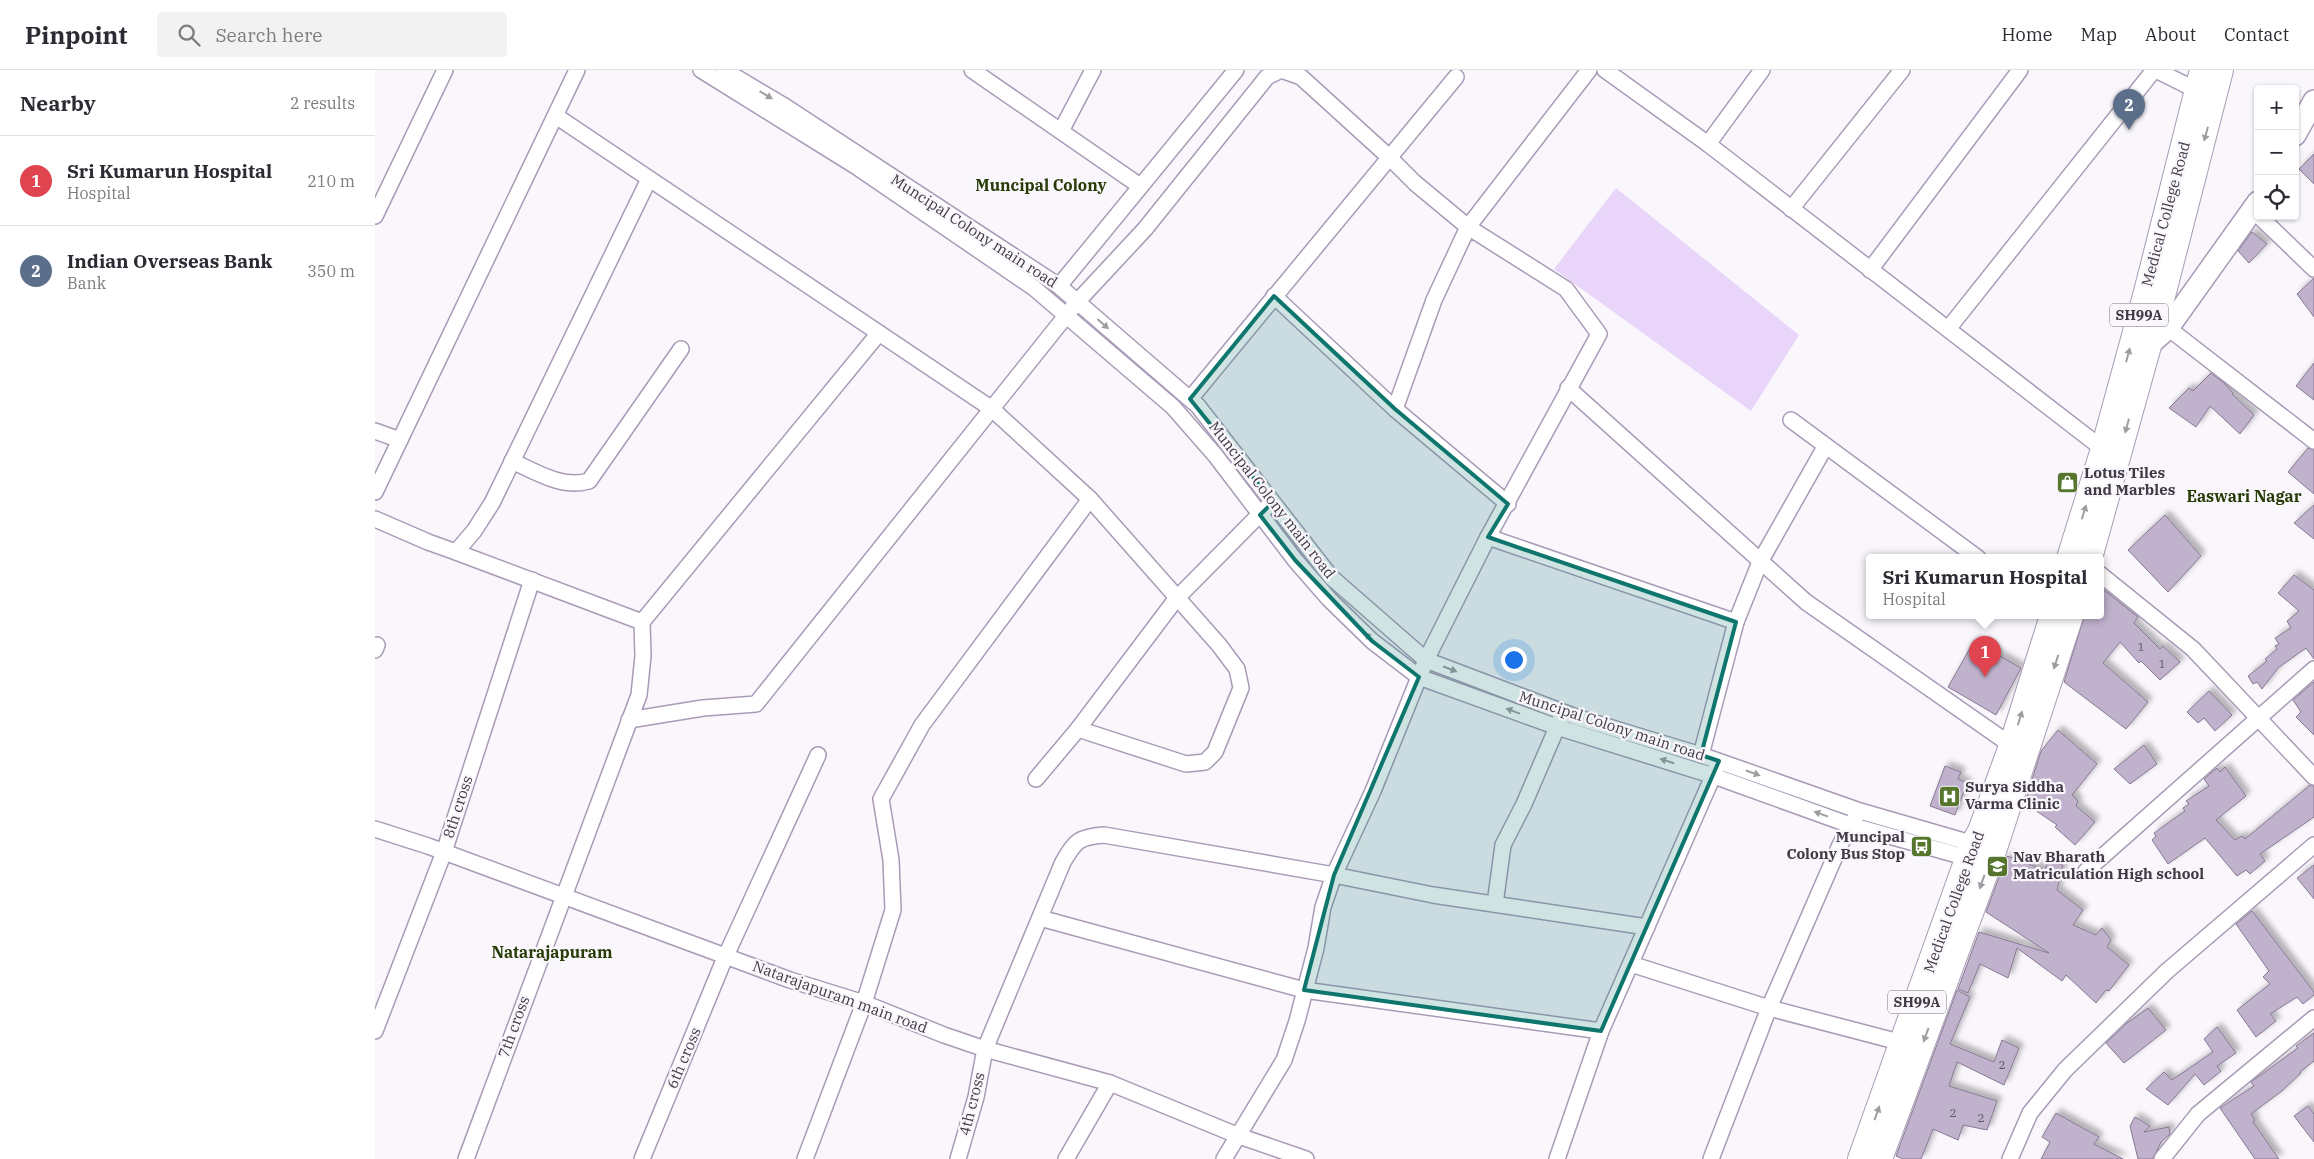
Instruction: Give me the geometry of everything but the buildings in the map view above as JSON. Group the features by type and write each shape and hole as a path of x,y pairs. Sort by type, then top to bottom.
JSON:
{"main road":[{"name":"Medical College Road","path":"2091,554 2111,452 2205,87 2221,70"},
{"name":"Medical College Road","path":"2071,554 2111,452 2149,345 2205,87"},
{"name":"Medical College Road","path":"1880,1159 1978,851 1980,831 2018,750 2062,619"},
{"name":"Medical College Road","path":"1860,1159 1978,851"}],"street":[{"path":"375,216 445,70"},
{"path":"375,492 577,70"},
{"path":"701,70 849,162 1034,288 1173,407 1215,455 1260,515 1329,599 1372,641 1419,677 1557,727 1714,776 1850,825 1978,851"},
{"name":"Muncipal Colony main road","path":"724,70 786,106 1059,286 1198,406 1331,577 1426,660 1563,712 1719,761 1978,851"},
{"path":"972,70 1140,186"},
{"path":"1061,132 1093,70"},
{"path":"1059,286 1237,70"},
{"path":"629,720 703,708 756,704 1077,302 1145,229 1202,155 1267,77 1281,70 1301,77 1415,183 1468,227 1566,289 1599,334 1568,388 1508,504 1488,537 1426,660 1373,791 1334,875 1323,907 1317,948 1284,1060 1224,1159"},
{"path":"1395,409 1434,300 1468,227 1589,70"},
{"path":"1605,70 1708,144 1948,330 2111,452"},
{"path":"1708,144 1762,70"},
{"path":"1791,209 1902,70"},
{"path":"1870,270 2020,70"},
{"path":"1948,330 2155,70 2205,87"},
{"path":"1190,399 1273,296 1456,78"},
{"path":"2298,130 2314,101"},
{"path":"556,116 992,409 1090,499 1176,599 1219,645 1237,669 1241,688 1215,752 1205,762 1187,764 1079,729"},
{"path":"456,552 474,531 492,503 649,179"},
{"path":"2149,345 2169,328 2254,215"},
{"path":"2266,220 2314,269"},
{"path":"1273,296 1395,409 1508,504"},
{"path":"2169,328 2314,441"},
{"path":"375,520 428,542 642,622 879,333"},
{"path":"512,461 554,479 575,485 589,481 681,349"},
{"path":"1568,388 1806,602 2018,750"},
{"path":"1791,420 1825,447 1972,554"},
{"path":"375,431 400,440"},
{"path":"1701,755 1736,622 1760,562 1825,447"},
{"path":"805,1159 864,1003 893,910 891,860 881,799 922,725 1090,499"},
{"path":"1036,779 1079,729 1176,599 1273,502"},
{"path":"1488,537 1736,622"},
{"path":"2104,577 2193,649 2314,777"},
{"name":"8th cross","path":"375,1031 444,852 532,580"},
{"name":"7th cross","path":"467,1159 639,695 643,656 642,622"},
{"path":"2086,871 2314,670"},
{"path":"1495,904 1503,845 1524,804 1563,712"},
{"name":"6th cross","path":"642,1159 726,956 818,755"},
{"path":"1557,1159 1601,1031 1719,761"},
{"path":"1711,1159 1769,1008 1850,825 1859,811"},
{"name":"Natarajapuram main road","path":"375,829 444,852 790,980 864,1003 985,1049 1110,1083 1239,1136 1306,1159"},
{"name":"4th cross","path":"958,1159 976,1097 985,1049 1063,862 1072,847 1085,836 1104,835 1334,875 1433,895 1647,927"},
{"path":"2010,1159 2030,1113 2065,1070 2167,971 2314,845"},
{"path":"1040,918 1304,990 1601,1031"},
{"path":"1631,964 1769,1008 1903,1043"},
{"path":"2162,1159 2198,1114 2314,1018"},
{"path":"1066,1159 1110,1083"}],"highlighted area":[{"path":"1274,296 1395,409 1508,504 1488,537 1736,622 1701,755 1719,761 1601,1031 1304,990 1334,875 1419,677 1372,641 1295,560 1260,515 1273,502 1190,399"}],"shaded area":[{"path":"1616,188 1799,335 1751,411 1554,269"}],"place":[{"name":"Indian Overseas Bank","path":"2129,130"},
{"name":"Lotus Tiles and Marbles","path":"2068,482"},
{"name":"Sri Kumarun Hospital","path":"1985,677"},
{"name":"Surya Siddha Varma Clinic","path":"1949,796"},
{"name":"Muncipal Colony Bus Stop","path":"1921,846"},
{"name":"Nav Bharath Matriculation High school","path":"1997,866"}],"district":[{"name":"Muncipal Colony","path":"1041,185"},
{"name":"Easwari Nagar","path":"2244,496"},
{"name":"Natarajapuram","path":"552,952"}]}
